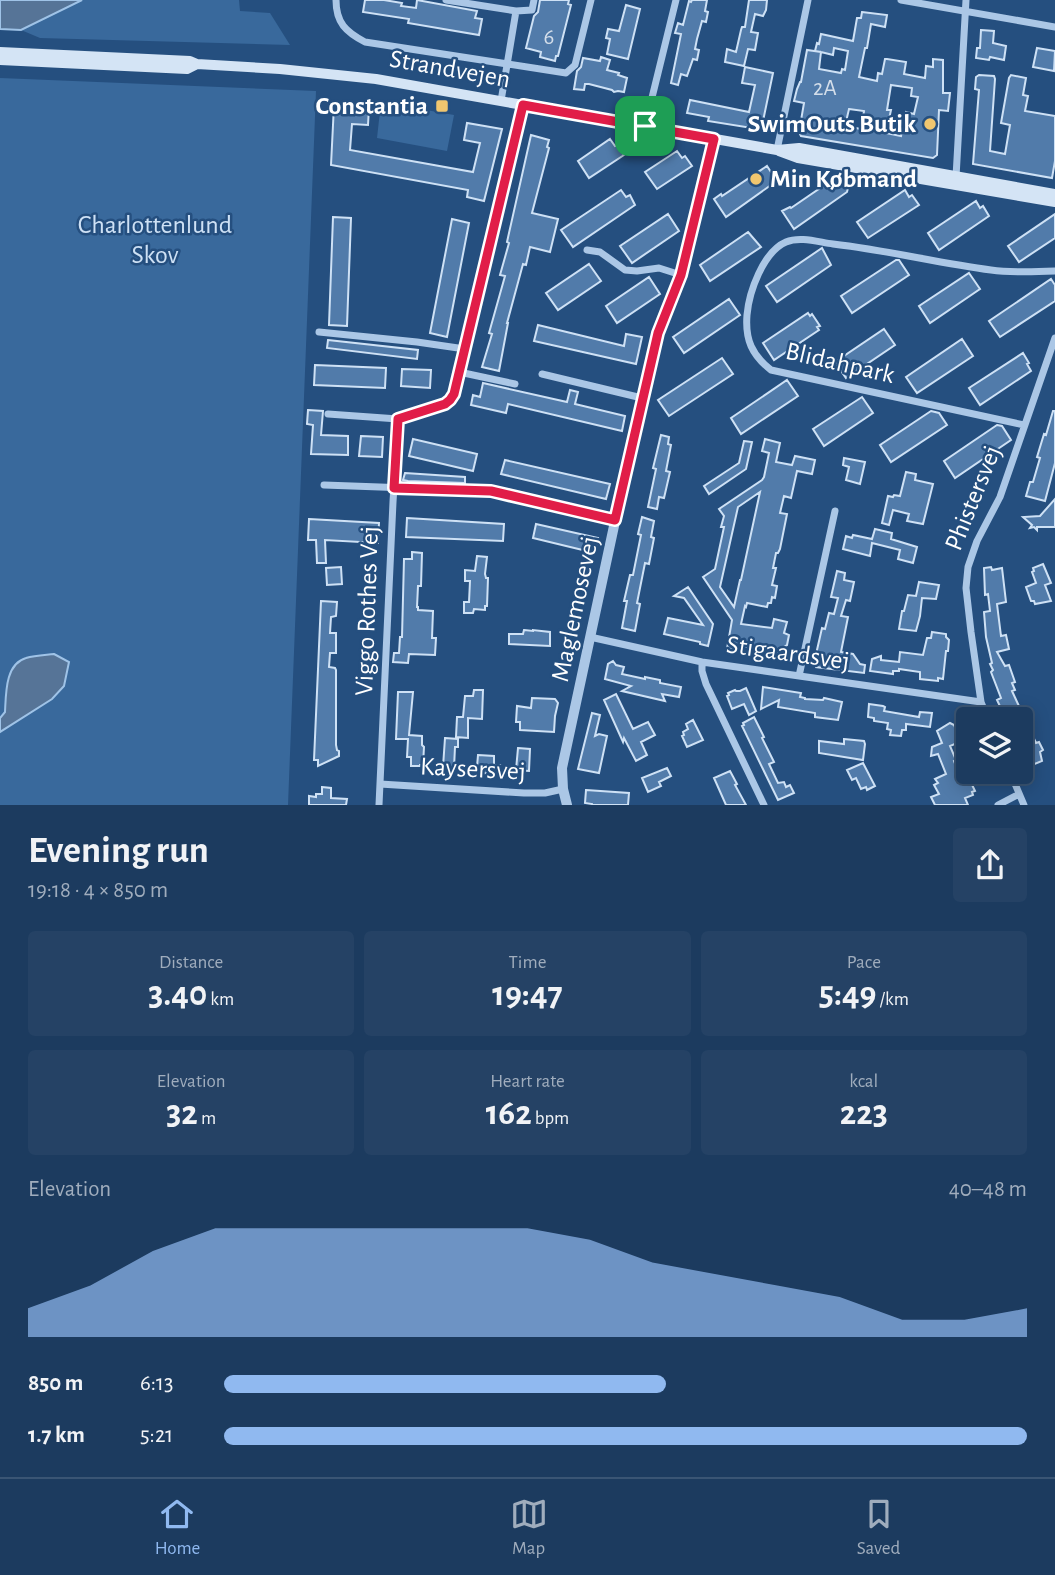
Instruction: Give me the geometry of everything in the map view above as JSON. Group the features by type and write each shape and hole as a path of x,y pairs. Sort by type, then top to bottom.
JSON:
{"main road":[{"name":"Strandvejen","path":"0,52 190,61 197,64 376,79 777,150 798,158 1055,194"},
{"name":"Strandvejen","path":"0,60 187,69 197,64"},
{"name":"Strandvejen","path":"955,181 1055,202"}],"street":[{"path":"335,0 340,22 350,34 365,42 566,73 575,65 592,0"},
{"path":"446,0 516,11 531,10 534,0"},
{"path":"645,126 676,0"},
{"path":"777,150 808,0"},
{"path":"901,0 1055,27"},
{"path":"955,181 967,0"},
{"path":"501,101 516,11"},
{"path":"328,414 398,419 445,404 454,394 523,105"},
{"name":"Maglemosevej","path":"565,804 562,768 642,398 658,333 681,275 714,139"},
{"name":"Blidahpark","path":"1024,425 771,370 756,356 750,345 747,333 749,297 764,262 786,242 800,239 992,270 1031,273 1055,271"},
{"path":"587,250 600,252 625,270 659,268 681,275"},
{"path":"319,332 465,349"},
{"name":"Phistersvej","path":"983,707 971,632 968,567 977,541 1000,497 1055,338"},
{"path":"459,372 515,384"},
{"path":"542,374 642,398"},
{"name":"Viggo Rothes Vej","path":"379,805 398,419"},
{"path":"324,485 491,491 615,520"},
{"path":"799,676 835,511"},
{"name":"Stigaardsvej","path":"590,637 702,662 981,702"},
{"path":"702,662 706,684 764,805"},
{"name":"Kaysersvej","path":"380,784 524,793 563,789"},
{"path":"1015,784 1024,805"},
{"path":"998,805 1019,794"}],"green space":[{"path":"82,0 239,0 240,11 270,13 290,45 40,38 21,30"},
{"name":"Charlottenlund Skov","path":"0,78 316,91 288,805 0,805"},
{"path":"381,102 454,115 447,151 377,138"}],"shaded area":[{"path":"0,0 82,0 21,30 0,29"},
{"path":"54,654 69,662 64,686 52,699 0,732 0,718 5,712 8,680 14,666 26,658"}],"building":[{"path":"365,0 384,0 416,8 417,0 477,11 475,18 482,19 479,35 363,12"},
{"path":"540,0 569,0 568,4 571,5 555,61 540,57 541,52 526,48"},
{"path":"707,0 705,11 708,12 706,22 702,21 697,39 697,60 693,59 687,76 681,74 678,85 671,83 681,34 675,33 678,23 683,25 689,1"},
{"path":"749,0 767,0 763,16 755,14 751,32 758,33 755,50 748,49 744,66 725,62 727,49 736,52 742,27 745,27"},
{"path":"626,5 640,9 628,59 607,54 610,39 606,38 608,29 619,31"},
{"path":"862,12 887,15 885,27 871,24 859,77 877,81 878,73 882,74 887,59 906,62 904,74 925,78 926,66 933,67 933,59 943,60 943,93 950,93 948,111 939,110 937,155 933,158 801,136 799,132 804,103 794,101 807,50 821,52 815,51 821,34 853,41 857,18 861,18","holes":["834,48 848,51 845,70 842,69 841,73 819,69 821,52 833,55","891,85 912,88 911,96 918,97 914,114 906,112 901,136 886,133 891,110 887,110","849,109 864,111 861,129 845,126"]},
{"path":"981,30 994,31 993,43 1006,46 1004,60 976,58 977,48 980,48"},
{"path":"1037,48 1055,51 1054,71 1033,67"},
{"path":"601,57 610,60 607,70 627,78 624,92 614,92 589,84 585,84 584,90 574,89 577,71 583,58 600,61"},
{"path":"745,67 773,73 762,126 758,129 708,121 709,117 687,113 690,100 749,112 755,85 742,83"},
{"path":"1011,75 1026,78 1023,95 1028,96 1025,111 1055,116 1055,161 1052,178 973,164 979,90 975,89 976,77 994,76 995,79 990,151 1005,154 1010,125 1001,123"},
{"path":"334,105 369,107 368,125 352,124 350,150 473,172 480,143 464,140 467,123 502,129 484,201 467,197 468,190 331,165"},
{"path":"531,135 549,140 532,213 558,219 550,252 530,247 526,265 523,264 507,323 499,371 482,367 505,276 500,275"},
{"path":"610,139 624,155 589,178 578,161"},
{"path":"677,151 682,158 685,156 692,166 657,189 645,172"},
{"path":"767,166 771,172 778,173 778,180 726,217 714,199"},
{"path":"835,178 839,184 847,185 847,192 794,229 782,211 791,208"},
{"path":"621,190 626,197 630,195 635,205 573,247 561,230"},
{"path":"905,190 919,205 868,238 857,222"},
{"path":"976,201 989,216 939,250 928,233"},
{"path":"668,214 679,231 632,263 620,246"},
{"path":"1055,214 1055,238 1019,262 1008,246"},
{"path":"333,217 351,218 347,326 329,325"},
{"path":"452,219 469,223 447,337 430,333"},
{"path":"748,232 761,247 710,281 700,265"},
{"path":"822,248 831,265 777,302 766,286"},
{"path":"899,260 909,275 852,313 841,296"},
{"path":"589,264 601,281 558,310 546,293"},
{"path":"969,273 980,289 930,323 919,306"},
{"path":"649,277 660,294 617,323 606,306"},
{"path":"1051,279 1055,285 1055,301 1000,337 989,321"},
{"path":"729,299 740,315 684,353 673,337"},
{"path":"808,313 810,316 812,314 820,326 817,327 819,330 774,360 763,343"},
{"path":"538,325 624,346 626,334 642,337 636,364 534,341"},
{"path":"884,329 895,345 846,378 835,362"},
{"path":"962,339 973,356 917,393 906,377"},
{"path":"328,340 418,350 417,359 327,348"},
{"path":"1023,353 1031,371 980,405 969,388"},
{"path":"722,358 733,374 669,416 658,400"},
{"path":"315,365 386,368 385,388 314,385"},
{"path":"402,369 431,370 430,388 401,386"},
{"path":"787,380 798,396 741,434 731,418"},
{"path":"483,383 567,402 570,390 578,392 575,404 625,416 622,431 508,404 506,413 471,405 473,395 480,397"},
{"path":"862,397 873,413 824,446 813,429"},
{"path":"308,410 323,411 321,435 348,436 348,455 311,454 313,425 307,424"},
{"path":"931,411 939,413 947,425 891,462 880,445"},
{"path":"1053,411 1055,463 1045,501 1026,496 1030,482 1033,482 1040,458 1037,457"},
{"path":"997,425 1002,426 1011,440 955,478 944,461"},
{"path":"661,435 669,437 668,444 671,445 666,471 670,472 664,498 659,497 657,509 648,507"},
{"path":"361,436 383,437 382,457 359,456"},
{"path":"413,439 477,454 473,471 409,456"},
{"path":"765,439 780,443 776,462 792,465 795,456 815,460 812,474 797,471 791,498 784,496 780,513 787,514 773,568 776,568 772,585 777,586 775,598 772,597 767,607 747,603 741,624 772,628 774,619 787,622 784,633 789,635 787,645 777,651 776,655 767,653 768,649 741,646 740,651 727,649 732,620 703,577 715,569 724,527 721,527 724,516 719,509 762,480 769,453 762,451","holes":["760,492 734,607 720,587 738,507"]},
{"path":"744,441 752,442 746,469 709,494 704,486 739,463"},
{"path":"844,458 865,462 860,484 846,480 849,467 843,465"},
{"path":"505,460 610,484 606,499 501,474"},
{"path":"906,472 916,474 915,480 933,484 923,524 907,521 909,514 893,510 889,525 882,523 888,496 900,496"},
{"path":"405,473 465,477 465,483 408,481 403,480"},
{"path":"1055,499 1055,527 1037,527 1037,530 1030,528 1032,525 1023,517 1040,516"},
{"path":"642,517 654,521 651,537 654,538 649,564 645,563 635,631 622,628 627,601 624,601 630,575 633,575"},
{"path":"407,518 504,524 503,541 406,537"},
{"path":"309,519 379,523 378,543 325,540 326,563 317,563 316,540 308,540"},
{"path":"536,524 598,538 595,553 533,538"},
{"path":"875,529 892,533 891,539 917,547 913,563 898,559 900,550 872,543 870,556 843,549 846,536 872,539"},
{"path":"412,552 422,553 417,607 418,610 433,611 432,638 436,638 435,655 409,654 408,663 393,662 394,653 399,653 402,637 404,559 412,559"},
{"path":"477,556 487,557 487,606 485,610 474,609 473,613 464,613 464,602 469,602 470,581 465,581 465,570 475,571"},
{"path":"1043,564 1051,583 1045,585 1051,601 1035,604 1031,601 1026,587 1036,583 1033,568"},
{"path":"341,567 342,584 327,585 326,568"},
{"path":"984,568 1002,568 1006,602 997,604 1001,636 1006,635 1009,649 997,652 1005,666 1009,665 1015,682 1012,683 1015,690 1012,691 1019,707 1000,707 997,700 1001,698 991,672 992,663 986,637 984,612 990,611 988,594 985,595"},
{"path":"837,571 845,573 844,580 854,582 850,601 846,600 841,616 848,617 841,652 853,654 860,664 865,665 864,673 816,667 822,628 825,629 829,613 834,614 838,598 831,597"},
{"path":"919,582 939,585 936,599 922,598 916,631 899,629 908,595 916,596"},
{"path":"688,587 713,624 708,646 664,634 668,618 703,625 684,598 674,596"},
{"path":"321,601 337,602 336,616 331,617 330,633 336,633 336,653 330,653 329,667 336,670 336,745 339,756 318,766 318,760 314,760"},
{"path":"524,630 550,632 550,646 509,644 509,634 523,634"},
{"path":"932,632 946,634 949,640 943,679 920,679 920,672 899,669 893,671 893,674 870,671 872,659 881,656 881,660 899,662 900,652 923,655 927,638 931,638"},
{"path":"613,661 624,667 622,674 660,680 660,683 681,687 679,697 662,694 665,701 622,691 631,686 605,679 608,664"},
{"path":"763,687 801,693 800,697 805,699 824,698 842,702 838,720 778,707 779,700 761,709"},
{"path":"746,688 756,711 749,715 744,704 732,709 727,696 735,690"},
{"path":"474,690 483,690 482,719 468,718 468,738 456,737 457,717 463,717 465,696 473,696"},
{"path":"398,692 413,692 409,735 422,736 423,765 420,766 411,766 411,757 407,757 408,739 396,739"},
{"path":"616,694 633,729 648,722 655,735 641,742 647,755 636,761 624,738 623,742 604,700"},
{"path":"532,698 555,699 558,703 554,732 520,730 520,722 516,722 517,706 531,708"},
{"path":"869,704 883,706 884,711 919,717 920,712 932,713 930,727 906,724 906,730 902,730 901,736 890,735 888,723 874,721 874,718 868,717"},
{"path":"592,713 600,715 595,736 607,736 599,773 578,769"},
{"path":"754,717 774,762 769,764 778,783 784,782 786,787 790,785 794,793 778,800 742,726"},
{"path":"693,720 703,740 687,747 682,736 688,729 686,724"},
{"path":"950,723 954,725 956,743 950,746 956,760 956,784 972,784 975,791 972,792 973,795 965,798 968,805 935,805 931,797 939,794 934,785 938,783 935,779 946,774 938,754 931,756 932,747 942,743 937,731"},
{"path":"1033,736 1043,750 1040,752 1042,761 1033,765"},
{"path":"445,738 458,739 454,768 443,767"},
{"path":"844,739 864,741 863,760 819,753 819,741 844,744"},
{"path":"518,748 530,749 529,771 516,770"},
{"path":"478,755 494,756 494,765 500,765 499,774 480,773 480,768 477,767"},
{"path":"863,763 875,786 867,790 866,787 861,789 856,778 852,780 847,770"},
{"path":"667,768 671,776 659,782 661,786 648,792 642,778"},
{"path":"730,771 746,805 726,805 714,778"},
{"path":"322,787 331,788 331,798 347,799 346,805 309,805 309,796 322,794"},
{"path":"586,790 629,793 628,805 585,803"}],"place":[{"name":"Constantia","path":"442,106"},
{"name":"SwimOuts Butik","path":"930,124"},
{"name":"Min Købmand","path":"756,179"}],"route":[{"path":"523,105 645,126 714,139 681,275 658,333 615,520 491,491 394,488 398,419 445,404 454,394 523,105"}]}
